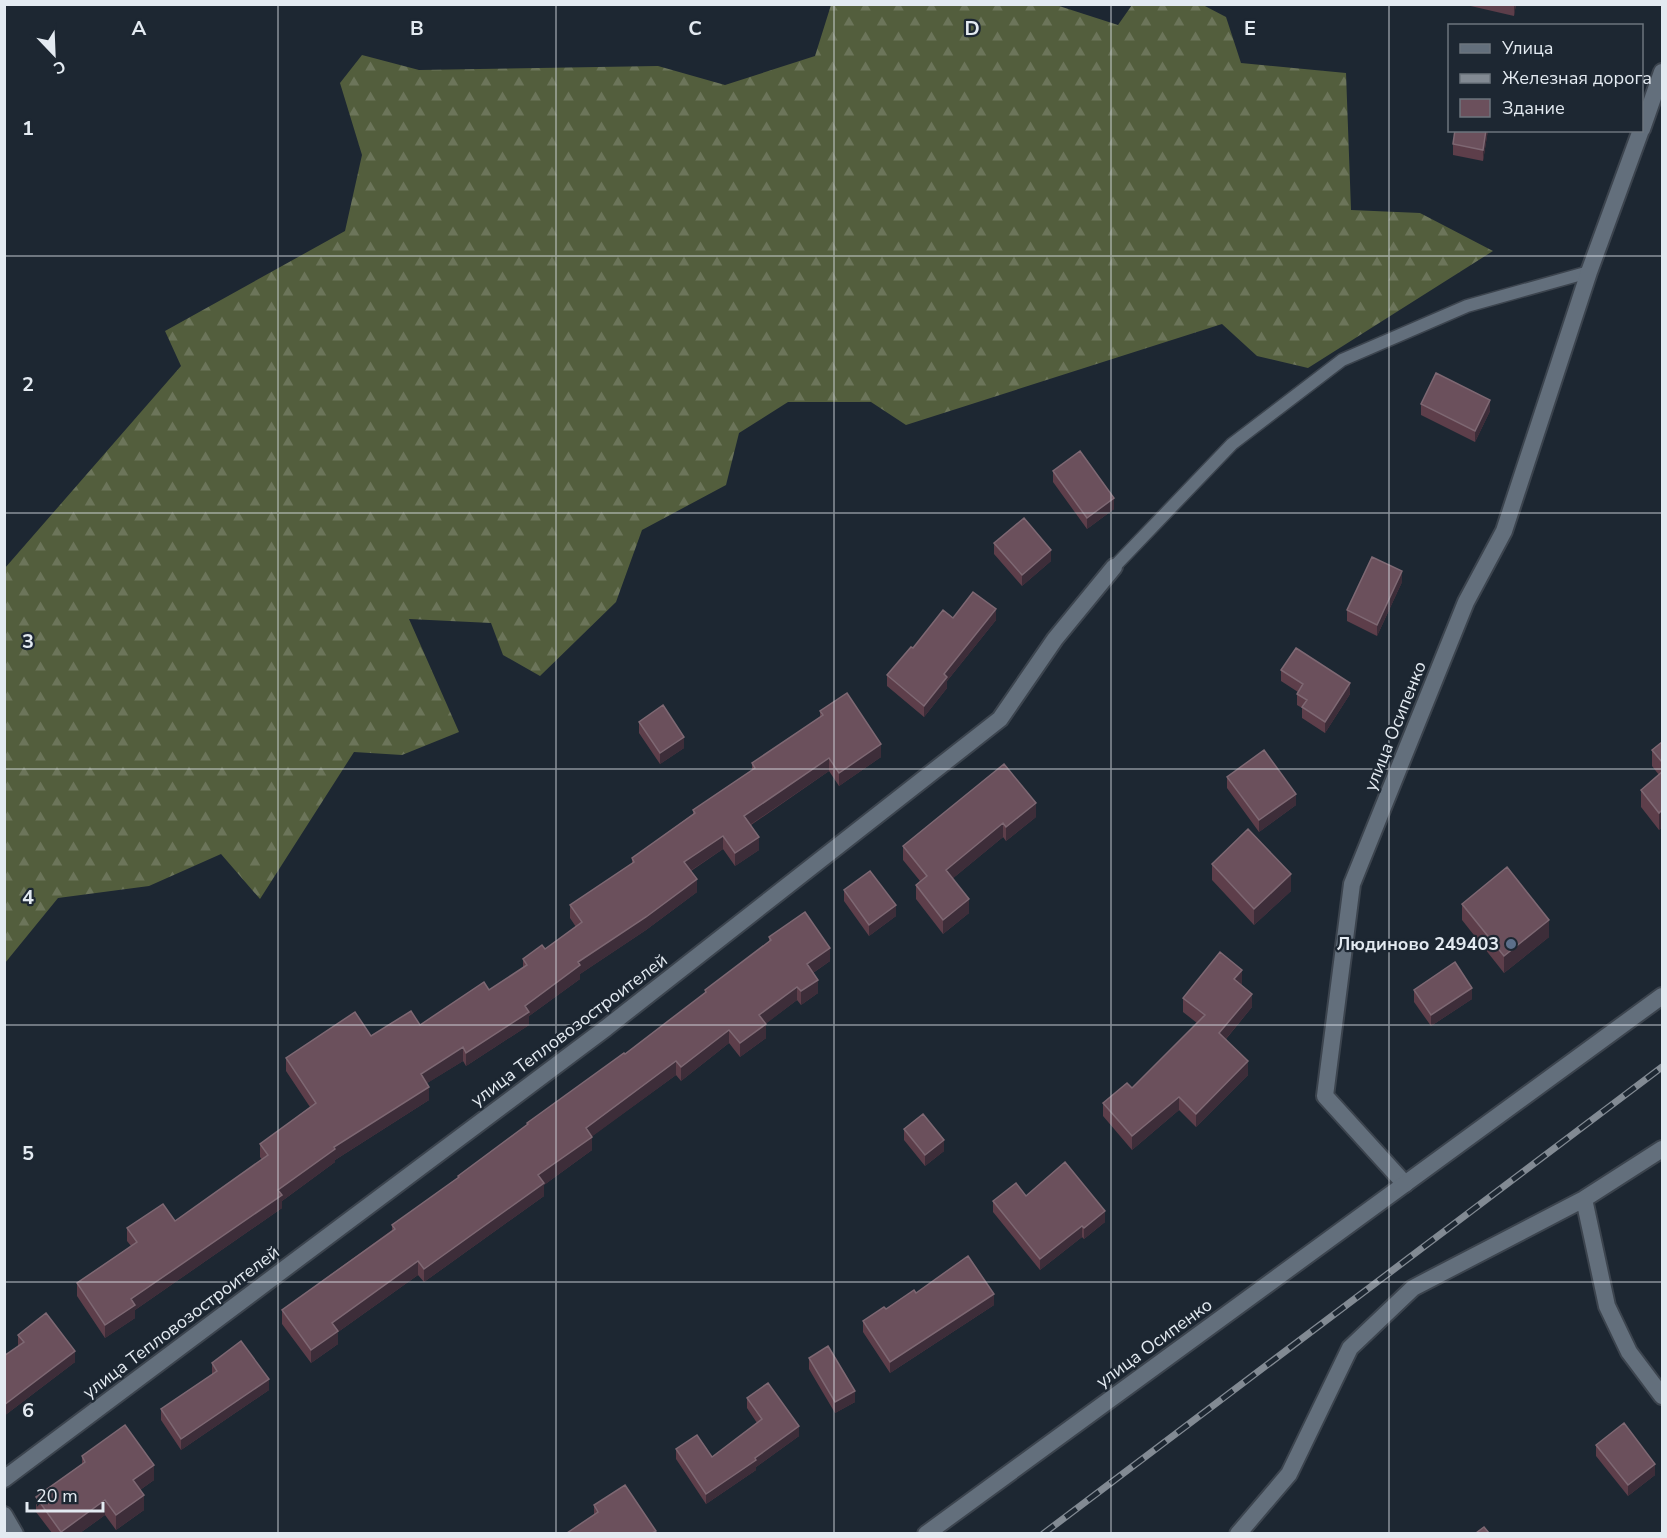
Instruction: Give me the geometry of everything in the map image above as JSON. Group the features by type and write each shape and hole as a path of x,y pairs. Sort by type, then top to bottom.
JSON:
{"street":[{"name":"улица Осипенко","path":"1643,124 1662,72"},
{"name":"улица Осипенко","path":"1405,1184 1325,1096 1352,884 1466,602 1504,531 1589,272 1640,132"},
{"name":"улица Тепловозостроителей","path":"4,1479 606,1028 1000,719 1055,639 1114,567"},
{"name":"улица Осипенко","path":"926,1533 1662,996"},
{"path":"1238,1533 1288,1474 1350,1348 1413,1288 1584,1199 1662,1149"},
{"path":"1584,1199 1608,1306 1629,1352 1662,1396"},
{"path":"4,1515 15,1533"}],"lane":[{"path":"1114,567 1232,444 1342,360 1467,306 1589,272"}],"green space":[{"path":"831,5 1056,5 1118,25 1132,5 1203,5 1226,17 1241,63 1346,73 1351,210 1420,213 1493,251 1308,368 1257,356 1222,324 906,425 871,402 788,402 739,433 726,485 642,530 616,602 540,676 503,655 491,623 409,619 459,732 402,755 354,752 260,899 221,854 149,886 58,898 5,963 5,568 181,366 165,331 345,231 362,155 340,83 362,55 419,70 658,66 725,85 815,56"}],"building":[{"path":"1455,132 1486,132 1483,150 1453,144"},
{"path":"1436,373 1490,400 1475,431 1421,404"},
{"path":"1080,451 1114,498 1087,518 1053,471"},
{"path":"1024,518 1051,550 1022,575 994,543"},
{"path":"1372,557 1402,571 1377,625 1347,610"},
{"path":"973,592 996,609 944,674 947,677 924,706 887,675 911,647 913,648 943,610 953,618"},
{"path":"1296,648 1350,683 1325,722 1302,707 1307,700 1297,694 1303,684 1281,670"},
{"path":"847,693 881,744 839,773 829,758 744,816 759,837 735,853 723,836 684,862 697,879 646,917 578,962 580,965 525,1006 529,1012 466,1053 463,1047 421,1074 429,1087 334,1147 335,1149 278,1190 282,1195 131,1299 135,1305 105,1325 77,1283 137,1242 127,1228 163,1204 175,1221 268,1155 260,1144 316,1103 286,1058 355,1012 371,1036 411,1011 420,1025 484,982 489,990 527,965 523,959 542,945 545,949 582,922 570,905 634,862 632,858 695,813 693,810 755,768 752,763 823,715 820,711"},
{"path":"663,705 684,737 660,753 639,722"},
{"path":"1662,742 1662,762 1652,750"},
{"path":"1264,750 1296,794 1259,820 1227,777"},
{"path":"1004,764 1036,803 1006,827 1003,823 946,870 969,899 943,920 916,885 927,876 903,846"},
{"path":"1662,772 1662,810 1659,813 1641,790"},
{"path":"1248,829 1291,874 1254,909 1212,864"},
{"path":"1507,867 1549,920 1504,956 1462,904"},
{"path":"870,871 896,905 869,925 844,890"},
{"path":"805,912 830,948 807,964 818,980 801,991 797,987 759,1015 766,1024 740,1043 729,1030 681,1067 676,1061 586,1128 592,1137 538,1175 544,1183 424,1269 418,1261 332,1323 338,1331 311,1350 282,1310 395,1229 392,1225 459,1177 527,1123 625,1054 771,940 769,937"},
{"path":"1220,952 1242,970 1234,979 1252,994 1219,1033 1248,1061 1196,1114 1179,1097 1132,1136 1103,1103 1127,1083 1132,1088 1205,1015 1183,998"},
{"path":"1455,962 1472,988 1431,1015 1414,990"},
{"path":"923,1114 944,1140 925,1155 904,1129"},
{"path":"1065,1162 1105,1211 1040,1259 993,1201 1016,1183 1026,1196"},
{"path":"968,1256 994,1294 890,1362 863,1321 914,1290 916,1293"},
{"path":"46,1313 75,1351 4,1405 4,1356 24,1342 18,1335"},
{"path":"241,1341 269,1379 181,1439 161,1409 217,1371 212,1363"},
{"path":"828,1346 855,1391 835,1402 809,1358"},
{"path":"768,1383 799,1426 755,1458 756,1460 706,1494 676,1449 697,1435 712,1457 762,1419 747,1398"},
{"path":"1624,1423 1655,1464 1628,1485 1596,1445"},
{"path":"125,1425 154,1465 133,1480 144,1495 116,1515 105,1500 61,1532 36,1497 85,1462 82,1456"},
{"path":"625,1485 656,1531 652,1533 567,1533 598,1512 594,1505"},
{"path":"1484,1527 1489,1533 1476,1533"}],"railway":[{"path":"1043,1534 1662,1067"}],"place":[{"name":"Людиново 249403","path":"1511,944"}]}
